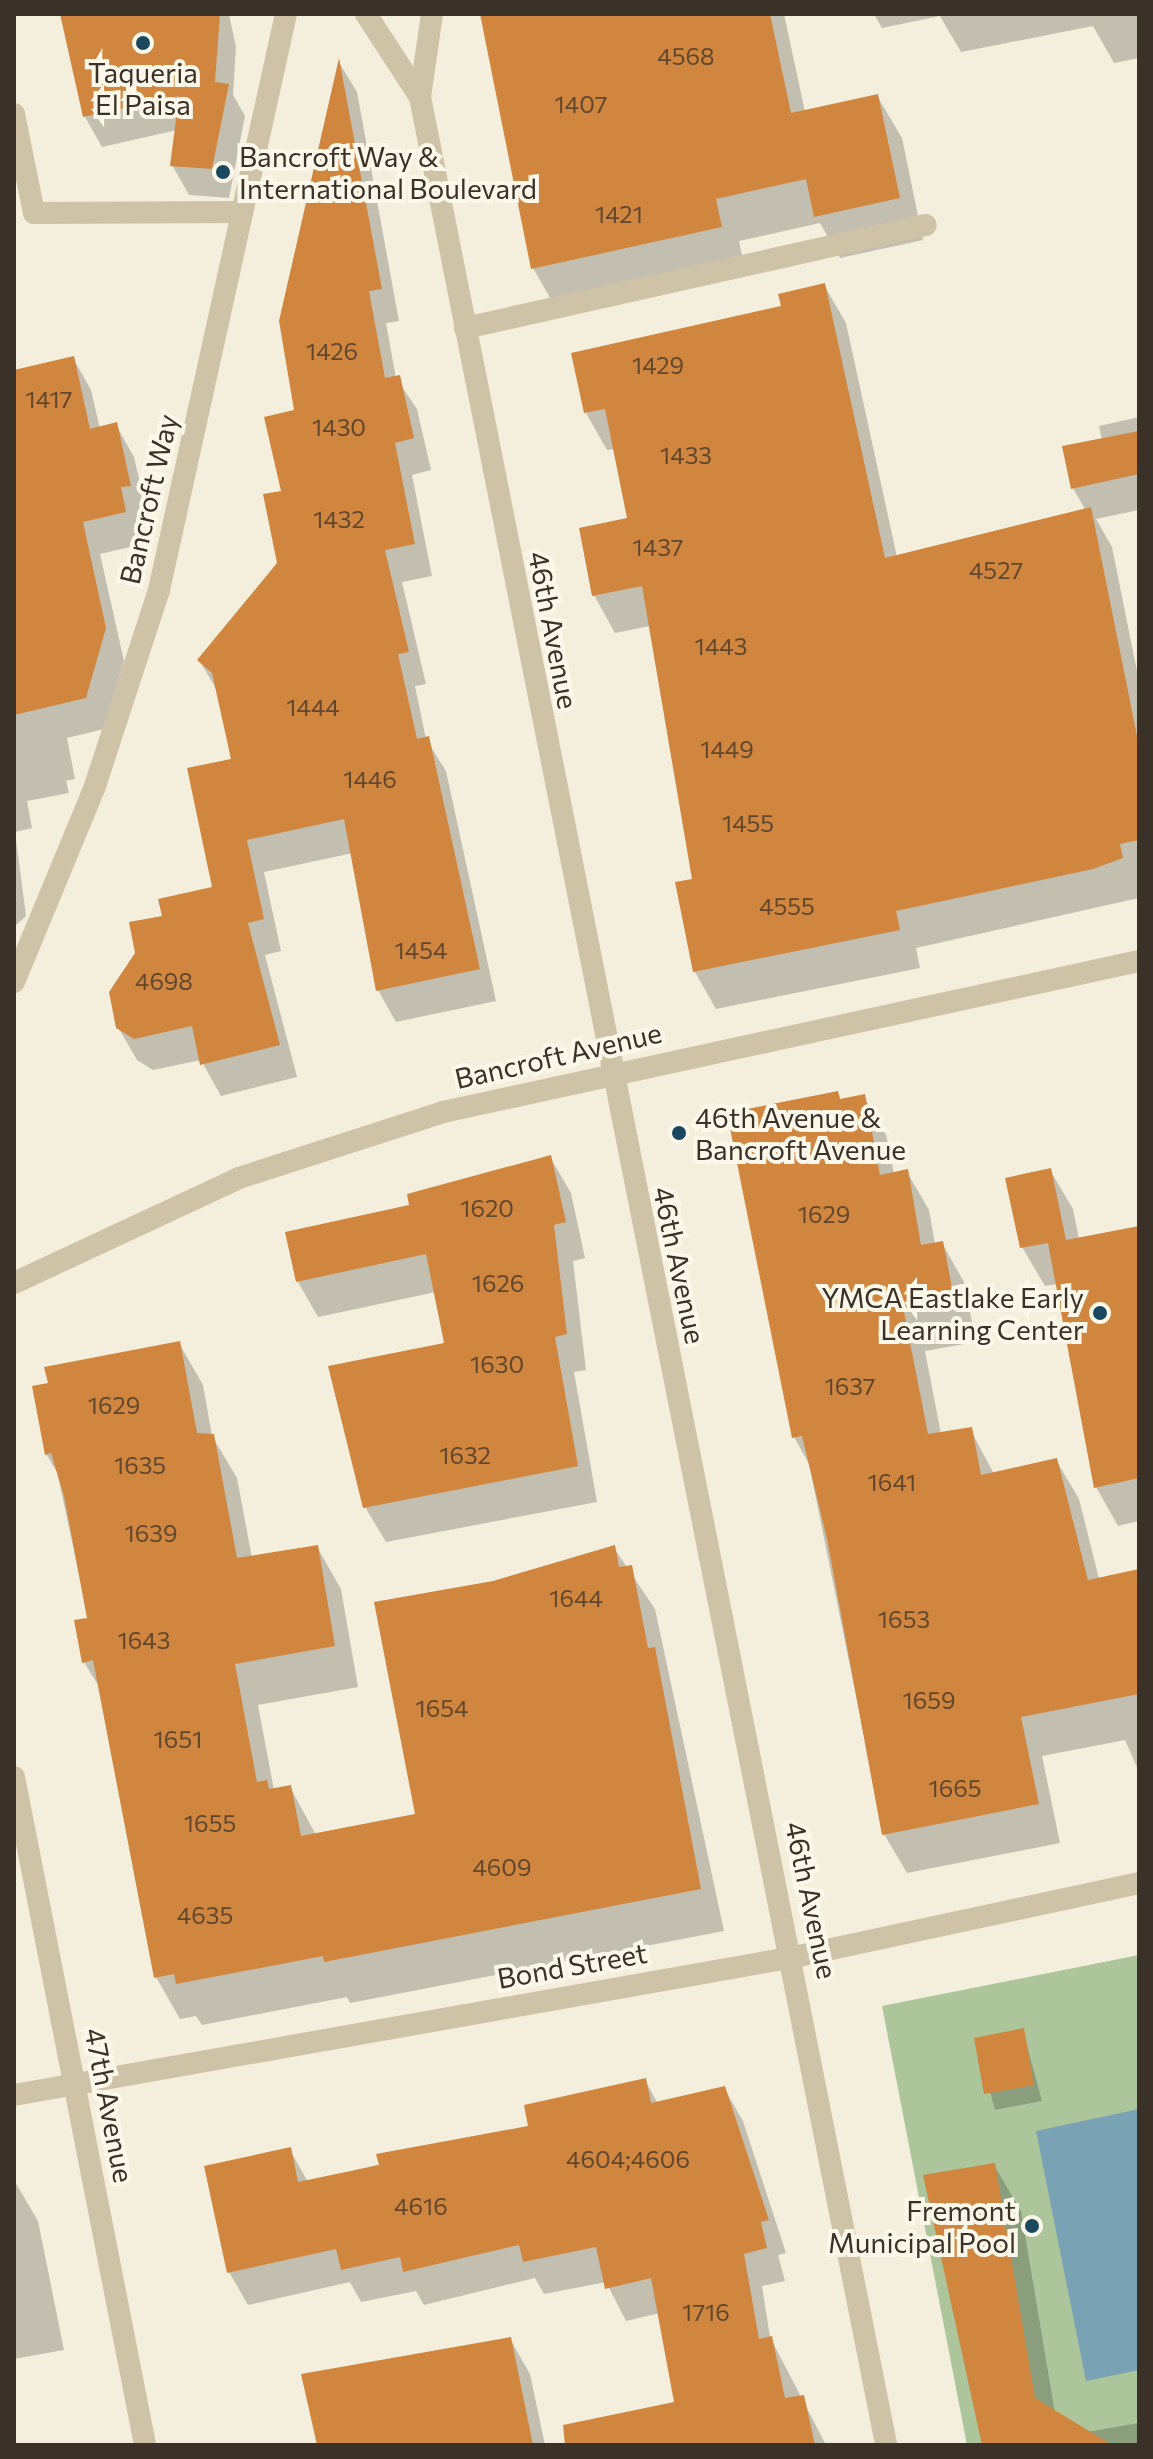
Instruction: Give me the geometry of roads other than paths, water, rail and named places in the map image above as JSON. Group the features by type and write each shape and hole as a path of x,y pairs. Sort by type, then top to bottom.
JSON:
{"street":[{"name":"Bancroft Way","path":"14,982 95,786 159,590 286,14"},
{"name":"46th Avenue","path":"366,14 420,97"},
{"name":"46th Avenue","path":"432,14 420,97 610,1073 794,1957 886,2445"},
{"path":"14,114 34,213 242,212"},
{"path":"465,328 926,225"},
{"name":"Bancroft Avenue","path":"14,1283 239,1178 443,1112 610,1073 1139,961"},
{"name":"47th Avenue","path":"14,1777 145,2445"},
{"name":"Bond Street","path":"14,2095 794,1957 1139,1883"}],"water":[{"path":"1139,2109 1139,2370 1086,2381 1036,2131"}],"place":[{"name":"Taqueria El Paisa","path":"143,43"},
{"name":"Bancroft Way & International Boulevard","path":"223,172"},
{"name":"46th Avenue & Bancroft Avenue","path":"679,1133"},
{"name":"YMCA Eastlake Early Learning Center","path":"1100,1313"},
{"name":"Fremont Municipal Pool","path":"1032,2226"}]}
